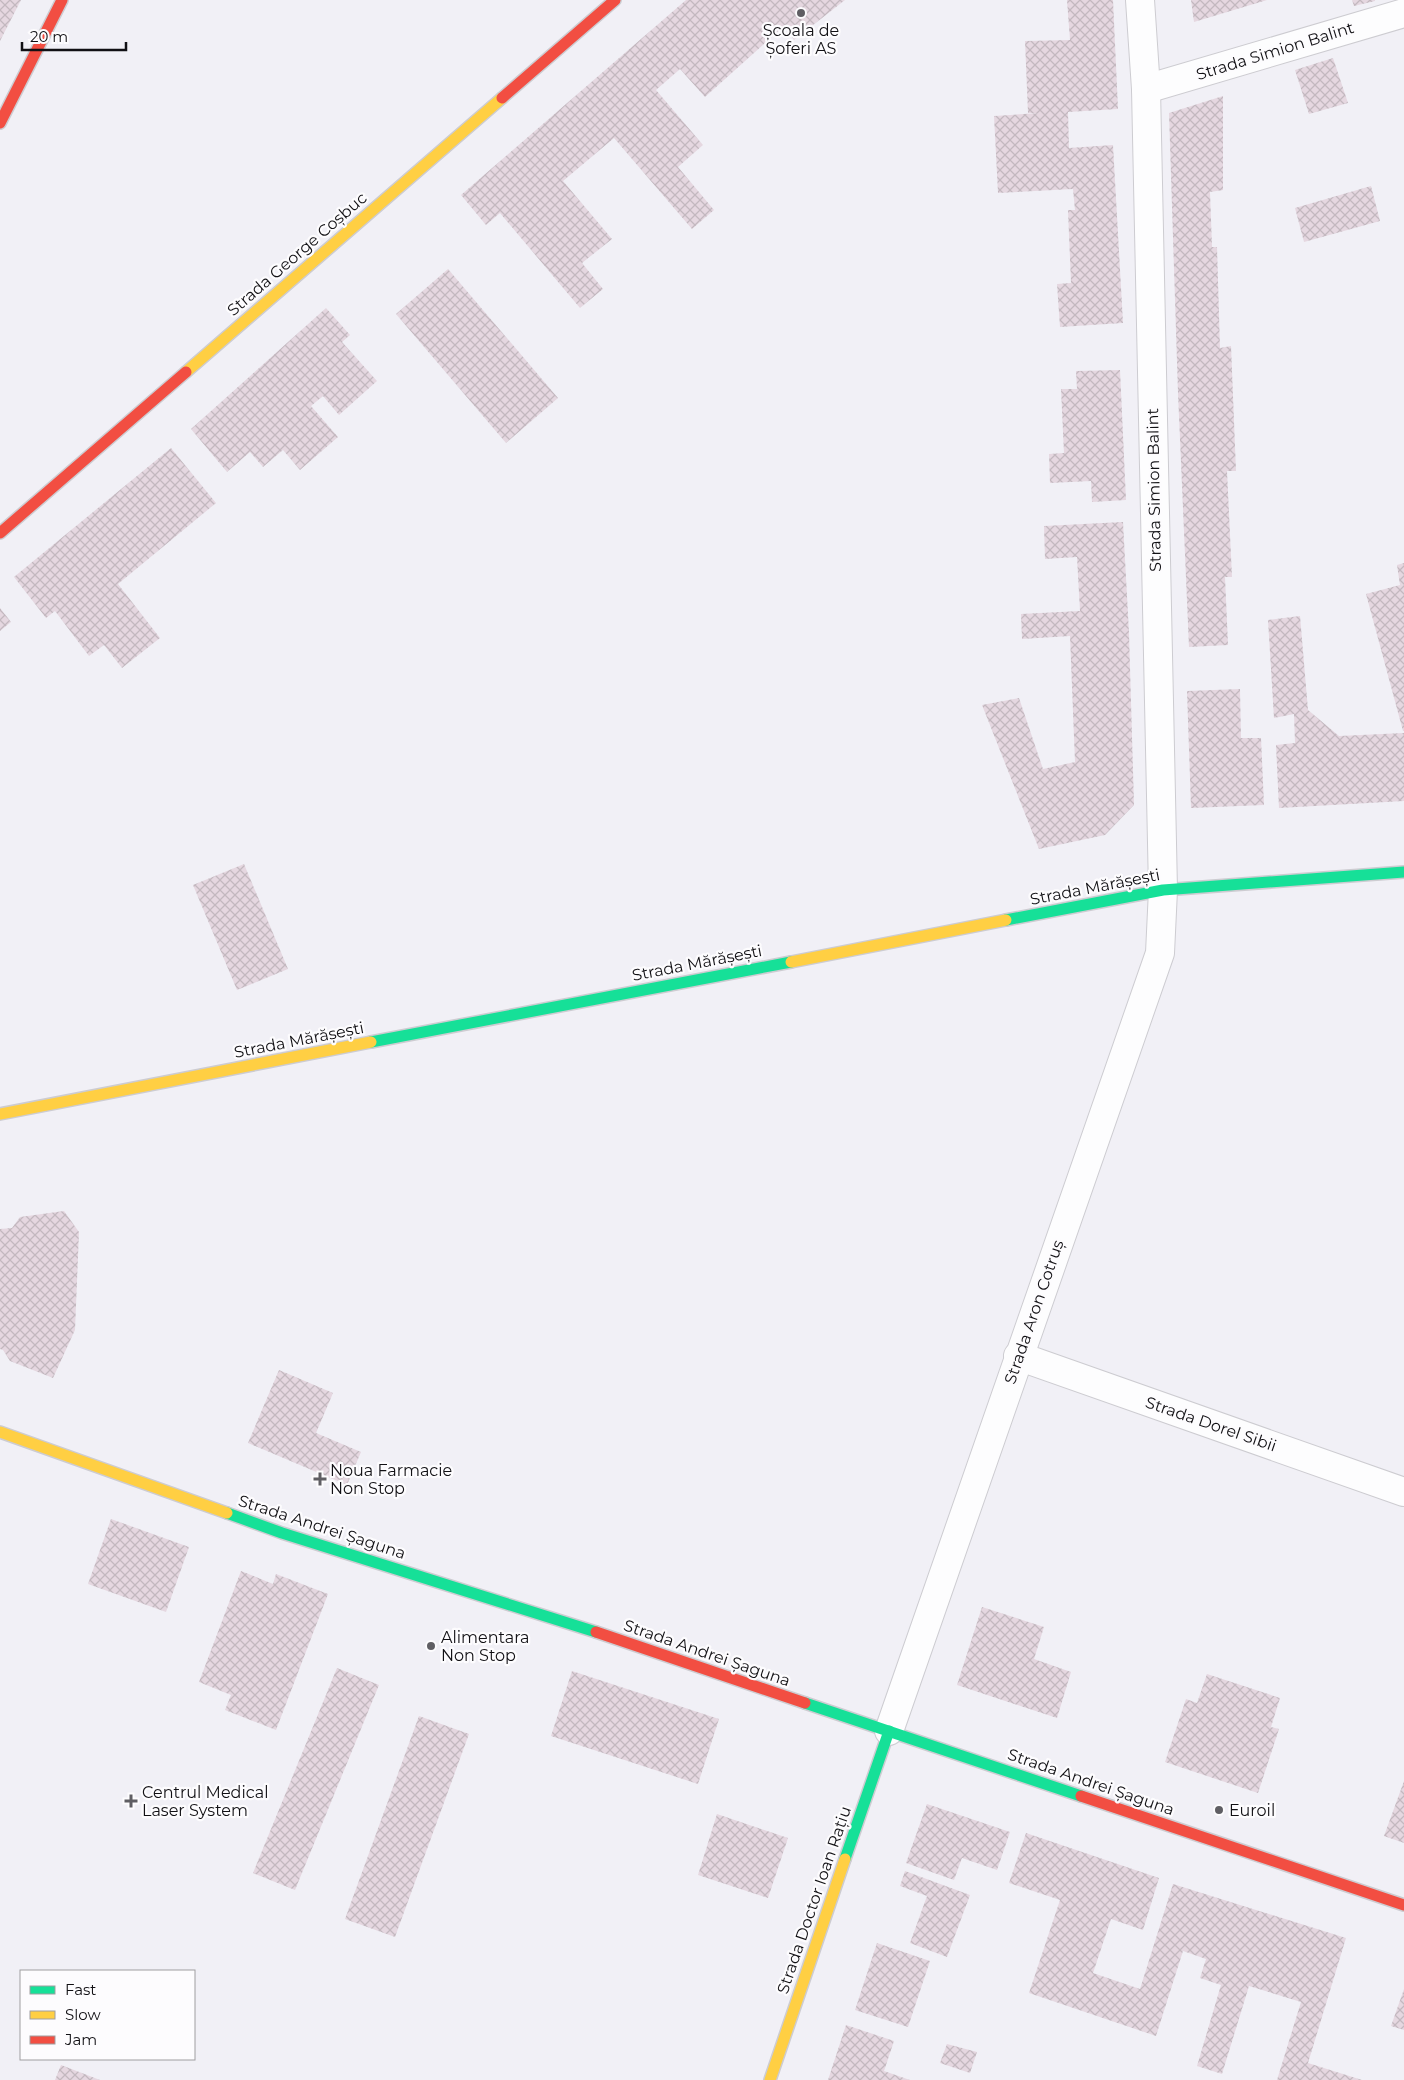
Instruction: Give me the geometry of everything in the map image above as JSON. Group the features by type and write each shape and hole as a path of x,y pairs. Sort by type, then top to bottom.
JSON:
{"street":[{"path":"0,123 62,0"},
{"name":"Strada George Coșbuc","path":"0,533 615,0"},
{"name":"Strada Simion Balint","path":"1140,0 1146,89 1163,890"},
{"name":"Strada Simion Balint","path":"1146,89 1404,13"},
{"name":"Strada Mărășești","path":"0,1114 1163,890 1404,872"},
{"name":"Strada Aron Cotruș","path":"889,1732 1018,1356 1154,973 1160,953 1163,890"},
{"name":"Strada Dorel Sibii","path":"1018,1356 1404,1492"},
{"name":"Strada Andrei Șaguna","path":"0,1432 282,1533 589,1630 1404,1905"},
{"name":"Strada Doctor Ioan Rațiu","path":"770,2080 889,1732"}],"building":[{"path":"0,0 21,0 0,41"},
{"path":"686,0 845,0 794,40 784,26 705,97 680,69 656,90 703,145 678,167 714,210 692,229 614,138 563,181 612,239 582,263 603,289 580,308 500,213 486,225 461,195"},
{"path":"1067,0 1113,0 1118,109 1068,112 1069,148 1113,145 1123,323 1060,327 1057,284 1071,283 1068,210 1075,210 1073,189 998,193 994,116 1039,113 1028,113 1025,41 1070,40"},
{"path":"1191,0 1267,0 1194,22"},
{"path":"1352,0 1375,0 1375,1 1354,6"},
{"path":"1333,58 1348,103 1309,114 1295,70"},
{"path":"1223,96 1223,190 1210,192 1212,247 1217,247 1220,348 1231,346 1236,471 1227,471 1232,577 1225,577 1228,645 1189,647 1169,113"},
{"path":"1371,186 1380,221 1304,242 1295,208"},
{"path":"448,269 558,398 506,443 396,314"},
{"path":"326,308 350,335 342,342 377,381 339,415 323,396 311,406 338,437 300,470 283,450 263,467 250,452 227,472 191,429"},
{"path":"1120,370 1126,500 1092,502 1091,481 1050,483 1049,454 1064,453 1061,389 1077,389 1076,371"},
{"path":"171,448 216,503 118,584 160,638 122,668 104,645 89,656 55,611 46,618 14,577"},
{"path":"1123,522 1129,633 1134,805 1105,835 1039,849 982,705 1019,698 1043,769 1075,762 1070,636 1022,639 1021,614 1080,611 1077,557 1045,559 1044,526"},
{"path":"1404,563 1403,731 1366,594 1400,585 1397,565"},
{"path":"0,608 11,622 0,631"},
{"path":"1300,616 1308,710 1339,736 1404,733 1404,801 1279,808 1276,745 1295,743 1294,714 1274,718 1268,620"},
{"path":"1240,689 1241,738 1261,738 1264,805 1191,808 1187,691"},
{"path":"244,864 288,969 237,990 193,885"},
{"path":"64,1211 79,1232 75,1330 53,1378 10,1361 3,1350 0,1349 0,1229 12,1228 20,1217"},
{"path":"279,1370 333,1393 316,1433 361,1452 347,1485 248,1443"},
{"path":"111,1519 189,1547 166,1612 88,1584"},
{"path":"241,1571 273,1584 276,1574 328,1594 276,1730 225,1710 231,1695 199,1682"},
{"path":"982,1607 1044,1627 1034,1659 1071,1672 1057,1718 957,1685"},
{"path":"337,1668 379,1685 295,1890 253,1873"},
{"path":"572,1671 719,1719 698,1784 551,1736"},
{"path":"1207,1674 1280,1698 1271,1727 1279,1729 1258,1793 1165,1762 1186,1699 1197,1703"},
{"path":"419,1716 469,1734 395,1937 345,1919"},
{"path":"1404,1781 1404,1843 1384,1836"},
{"path":"927,1804 1010,1832 997,1870 962,1858 954,1880 906,1863"},
{"path":"717,1814 788,1838 768,1898 698,1875"},
{"path":"1026,1833 1159,1878 1143,1930 1111,1919 1093,1973 1140,1989 1173,1884 1346,1938 1308,2063 1362,2080 1277,2080 1301,2002 1249,1986 1222,2074 1197,2066 1221,1985 1200,1978 1206,1959 1183,1951 1156,2036 1029,1993 1060,1900 1009,1883"},
{"path":"905,1871 970,1895 947,1957 910,1943 927,1896 900,1886"},
{"path":"877,1943 930,1961 908,2027 855,2010"},
{"path":"1404,1989 1404,2030 1391,2026"},
{"path":"846,2025 894,2041 884,2071 910,2080 828,2080"},
{"path":"947,2044 977,2052 970,2073 940,2063"},
{"path":"61,2065 100,2080 55,2080"}],"traffic: fast":[{"path":"1006,920 1163,890 1404,872"},
{"path":"371,1042 791,962"},
{"path":"227,1513 282,1533 596,1632"},
{"path":"805,1703 1081,1796"},
{"path":"845,1859 889,1731"}],"traffic: slow":[{"path":"186,372 502,98"},
{"path":"791,962 1006,920"},
{"path":"0,1114 371,1042"},
{"path":"0,1432 227,1513"},
{"path":"770,2080 845,1859"}],"traffic: jam":[{"path":"0,123 62,0"},
{"path":"502,98 615,0"},
{"path":"0,533 186,372"},
{"path":"596,1632 805,1703"},
{"path":"1081,1796 1404,1905"}],"place":[{"name":"Școala de Șoferi AS","path":"801,13"},
{"name":"Noua Farmacie Non Stop","path":"320,1479"},
{"name":"Alimentara Non Stop","path":"431,1646"},
{"name":"Centrul Medical Laser System","path":"131,1801"},
{"name":"Euroil","path":"1219,1810"}]}
